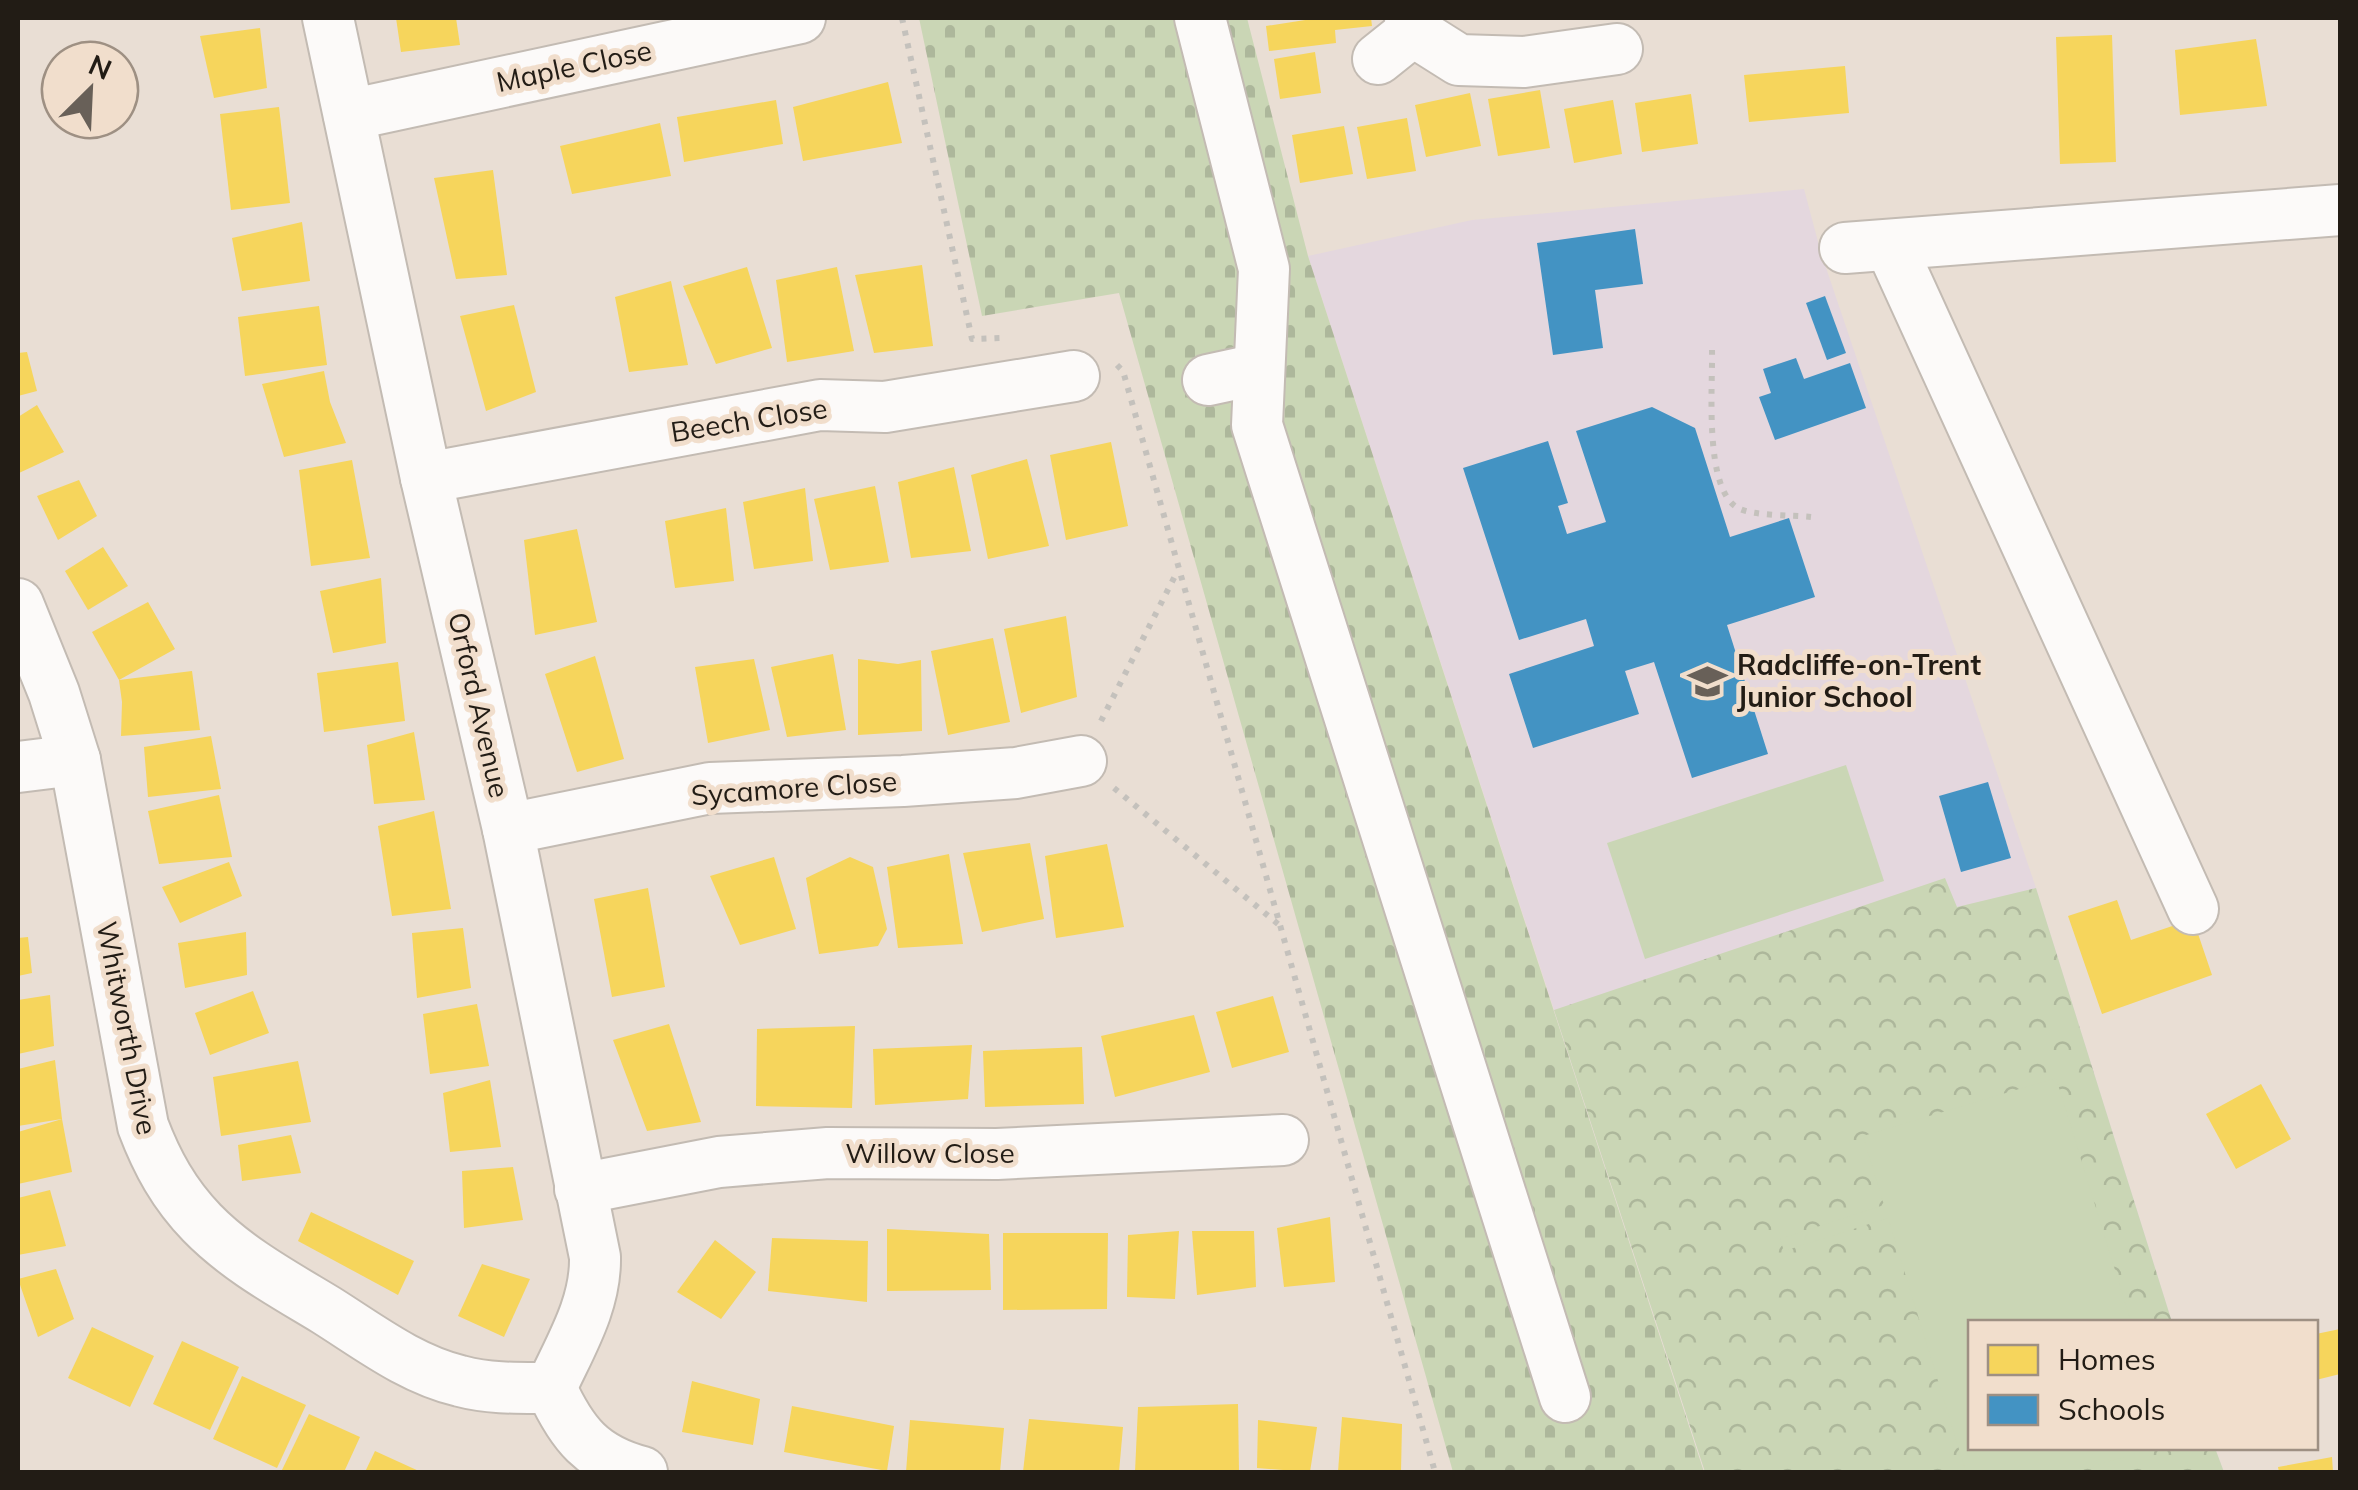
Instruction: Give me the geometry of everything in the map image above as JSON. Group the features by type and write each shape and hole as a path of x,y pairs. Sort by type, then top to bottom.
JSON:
{"street":[{"name":"Orford Avenue","path":"328,18 426,478 508,829 595,1257 596,1281 586,1312 551,1388"},
{"name":"Maple Close","path":"349,115 800,18"},
{"path":"1200,18 1264,268 1257,425 1564,1397"},
{"path":"1400,36 1459,60 1524,62 1617,49"},
{"path":"2193,909 1868,246 2340,210"},
{"path":"1208,380 1259,368"},
{"name":"Beech Close","path":"426,478 820,405 885,406 1094,369"},
{"name":"Whitworth Drive","path":"18,604 54,693 75,760 143,1126 156,1163 176,1193 203,1224 242,1258 416,1366 490,1387 551,1388"},
{"path":"18,767 75,760"},
{"name":"Sycamore Close","path":"508,829 710,788 1016,773 1081,761"},
{"name":"Willow Close","path":"580,1188 719,1162 828,1153 997,1154 1283,1140"},
{"path":"551,1388 566,1421 584,1444 608,1459 642,1472"}],"path":[{"path":"902,18 972,338 1008,338"},
{"path":"1712,350 1716,472 1724,494 1739,509 1811,517"},
{"path":"1094,369 1123,370 1435,1472"},
{"path":"1178,571 1081,761 1280,925"}],"shaded area":[{"name":"Radcliffe-on-Trent Junior School","path":"1804,189 1821,253 2036,888 2171,1320 1968,1320 1968,1450 2216,1450 2224,1472 1705,1472 1308,256 1472,220"}],"green space":[{"path":"919,18 1247,18 1308,256 1704,1472 1453,1472 1119,293 982,316"},
{"path":"1846,765 1884,881 1645,959 1607,843"},
{"path":"1945,878 1957,907 2036,888 2171,1320 1968,1320 1968,1450 2216,1450 2224,1472 1705,1472 1554,1010"},
{"path":"2056,1078 2130,1320 1968,1320 1968,1450 2148,1450 2073,1472 1966,1472 1888,1218 1784,1251 1780,1239 1884,1205 1863,1136"}],"building: Homes":[{"path":"396,18 456,18 460,45 401,52"},
{"path":"1318,18 1371,18 1372,26 1335,30 1336,43 1269,51 1266,26"},
{"path":"260,28 267,88 214,98 200,36"},
{"path":"2112,35 2116,162 2060,164 2056,37"},
{"path":"2256,39 2267,106 2180,115 2175,50"},
{"path":"1315,52 1321,93 1280,99 1274,59"},
{"path":"1845,66 1849,113 1749,122 1744,75"},
{"path":"888,82 902,143 803,161 793,107"},
{"path":"1540,90 1550,148 1498,156 1488,99"},
{"path":"1470,93 1481,146 1426,157 1415,105"},
{"path":"1691,94 1698,144 1642,152 1635,103"},
{"path":"776,100 783,144 684,162 677,117"},
{"path":"1613,100 1622,154 1574,163 1564,109"},
{"path":"279,107 290,203 231,210 220,114"},
{"path":"1407,118 1416,171 1367,179 1357,127"},
{"path":"660,123 671,176 572,194 560,146"},
{"path":"1344,126 1353,174 1300,183 1292,135"},
{"path":"493,170 507,275 456,279 434,178"},
{"path":"302,222 310,281 242,291 232,238"},
{"path":"922,265 933,346 874,353 855,275"},
{"path":"747,267 772,348 716,364 683,286"},
{"path":"837,267 854,351 787,362 776,280"},
{"path":"671,281 688,365 629,372 615,297"},
{"path":"514,305 536,392 486,411 460,316"},
{"path":"319,306 327,365 245,376 238,317"},
{"path":"27,352 37,391 18,396 18,353"},
{"path":"324,371 330,402 346,443 284,457 262,384"},
{"path":"37,405 64,452 19,473 18,417"},
{"path":"1111,442 1128,526 1066,540 1050,455"},
{"path":"1027,459 1049,546 988,559 971,475"},
{"path":"352,460 370,558 311,566 299,470"},
{"path":"954,467 971,551 911,558 898,482"},
{"path":"79,480 97,516 58,540 37,496"},
{"path":"875,486 889,562 830,570 814,499"},
{"path":"805,488 813,561 754,569 743,502"},
{"path":"726,508 734,581 675,588 665,521"},
{"path":"577,529 597,622 535,635 524,540"},
{"path":"103,547 128,586 88,610 65,571"},
{"path":"381,578 386,643 333,653 320,591"},
{"path":"148,602 175,649 119,680 92,632"},
{"path":"1066,616 1077,697 1021,713 1004,629"},
{"path":"993,638 1010,722 948,735 931,651"},
{"path":"833,654 846,730 787,737 771,667"},
{"path":"595,656 624,759 577,772 545,674"},
{"path":"754,659 770,730 708,743 695,667"},
{"path":"858,659 898,664 921,660 922,731 858,735"},
{"path":"398,662 405,721 324,732 317,673"},
{"path":"192,671 200,730 121,736 119,680"},
{"path":"414,732 425,800 374,804 367,745"},
{"path":"211,736 221,789 148,797 144,747"},
{"path":"219,795 232,857 159,864 148,811"},
{"path":"434,811 451,909 392,916 378,826"},
{"path":"1030,843 1044,919 982,932 963,853"},
{"path":"1107,844 1124,927 1056,938 1045,856"},
{"path":"949,854 963,944 898,948 887,867"},
{"path":"774,857 796,929 740,945 710,876"},
{"path":"850,857 873,867 887,929 878,946 819,954 806,878"},
{"path":"229,862 242,896 180,923 162,887"},
{"path":"648,888 665,987 612,997 594,899"},
{"path":"2117,900 2131,940 2193,919 2212,975 2102,1014 2068,916"},
{"path":"463,928 471,988 417,998 412,933"},
{"path":"246,932 247,975 185,988 178,943"},
{"path":"28,937 32,973 18,976 18,938"},
{"path":"253,991 269,1033 210,1055 195,1013"},
{"path":"50,995 54,1046 18,1054 18,1000"},
{"path":"1273,996 1289,1052 1232,1068 1216,1012"},
{"path":"477,1004 489,1066 430,1074 423,1014"},
{"path":"1194,1015 1210,1072 1115,1097 1101,1036"},
{"path":"669,1024 701,1122 647,1131 613,1040"},
{"path":"855,1026 852,1108 756,1106 757,1029"},
{"path":"972,1045 968,1099 875,1105 873,1049"},
{"path":"1082,1047 1084,1104 985,1107 983,1051"},
{"path":"55,1060 62,1119 18,1126 18,1069"},
{"path":"298,1061 311,1122 221,1136 213,1077"},
{"path":"490,1080 501,1147 450,1152 443,1093"},
{"path":"2261,1084 2291,1139 2236,1169 2206,1114"},
{"path":"62,1119 72,1172 18,1184 18,1132"},
{"path":"291,1135 301,1173 242,1181 238,1145"},
{"path":"513,1167 523,1220 464,1228 462,1171"},
{"path":"50,1190 66,1246 18,1255 18,1198"},
{"path":"311,1212 414,1261 398,1295 298,1241"},
{"path":"1330,1217 1335,1282 1284,1287 1277,1228"},
{"path":"887,1229 989,1234 991,1290 887,1291"},
{"path":"1179,1231 1175,1299 1127,1297 1128,1235"},
{"path":"1192,1231 1254,1231 1256,1287 1197,1295"},
{"path":"1003,1233 1108,1233 1107,1309 1003,1310"},
{"path":"772,1238 868,1241 867,1302 768,1291"},
{"path":"715,1240 756,1272 721,1319 677,1292"},
{"path":"482,1264 530,1279 504,1337 458,1316"},
{"path":"56,1269 74,1319 38,1337 18,1279"},
{"path":"92,1327 154,1356 130,1407 68,1378"},
{"path":"2340,1329 2340,1374 2318,1380 2318,1334"},
{"path":"182,1341 239,1367 210,1430 153,1404"},
{"path":"242,1376 306,1405 277,1468 213,1439"},
{"path":"692,1381 760,1399 753,1445 682,1432"},
{"path":"1238,1404 1239,1472 1135,1472 1138,1407"},
{"path":"792,1406 894,1426 887,1471 784,1452"},
{"path":"309,1414 360,1437 344,1472 281,1472"},
{"path":"1342,1417 1402,1424 1401,1472 1338,1472"},
{"path":"1029,1419 1123,1427 1119,1472 1023,1472"},
{"path":"910,1420 1004,1428 1000,1472 906,1472"},
{"path":"1258,1420 1317,1427 1310,1472 1257,1468"},
{"path":"375,1451 421,1472 365,1472"},
{"path":"2332,1457 2333,1472 2279,1472 2278,1467"}],"building: Schools":[{"path":"1635,229 1643,284 1595,290 1603,348 1553,355 1537,243"},
{"path":"1825,296 1846,353 1827,360 1806,303"},
{"path":"1796,358 1804,379 1850,363 1866,408 1775,440 1759,397 1771,393 1763,369"},
{"path":"1652,407 1695,428 1730,537 1789,518 1815,597 1727,625 1768,754 1692,778 1654,662 1625,671 1639,714 1533,748 1509,674 1594,646 1586,619 1519,640 1463,468 1548,441 1568,503 1558,506 1567,534 1606,522 1576,431"},
{"path":"1988,782 2011,858 1961,872 1939,796"}],"place":[{"name":"Radcliffe-on-Trent Junior School","path":"1707,681"}]}
